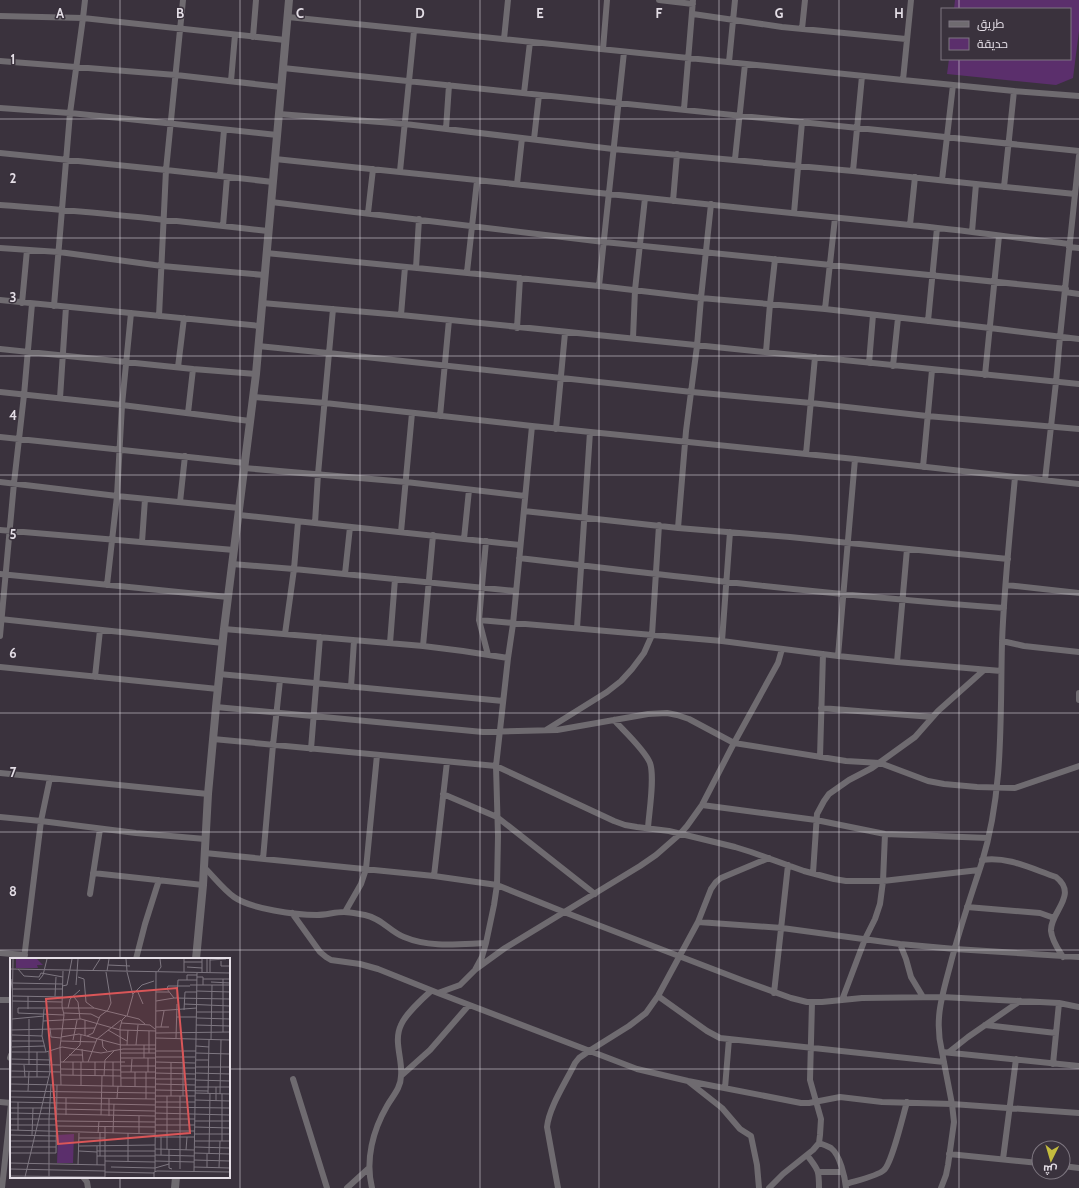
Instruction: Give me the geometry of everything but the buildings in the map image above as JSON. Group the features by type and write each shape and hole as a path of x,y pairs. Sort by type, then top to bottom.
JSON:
{"street":[{"path":"54,306 70,113 85,0"},
{"path":"159,316 166,170 183,0"},
{"path":"253,37 256,0"},
{"path":"196,958 216,707 224,629 256,374 289,0"},
{"path":"504,39 508,0"},
{"path":"603,49 607,0"},
{"path":"659,0 693,2 684,110"},
{"path":"729,62 736,0"},
{"path":"802,29 805,0"},
{"path":"903,80 911,0"},
{"path":"692,14 758,24 906,40"},
{"path":"0,16 83,18 286,40"},
{"path":"288,17 862,76 1079,96"},
{"path":"400,172 414,30"},
{"path":"231,81 235,35"},
{"path":"524,93 530,42"},
{"path":"599,286 624,52"},
{"path":"0,61 176,75 281,86"},
{"path":"735,159 745,64"},
{"path":"283,68 1079,151"},
{"path":"853,171 862,76"},
{"path":"942,180 953,85"},
{"path":"446,129 449,86"},
{"path":"1004,187 1014,91"},
{"path":"534,139 539,95"},
{"path":"0,108 70,113 277,135"},
{"path":"279,114 405,124 613,149 735,159 1075,194"},
{"path":"794,213 802,122"},
{"path":"220,176 224,130"},
{"path":"517,184 522,138"},
{"path":"0,153 273,182"},
{"path":"673,200 677,154"},
{"path":"1045,480 1070,245 1076,203 1075,194 1079,158"},
{"path":"274,159 910,225 1070,245 1079,248"},
{"path":"368,213 373,169"},
{"path":"223,226 227,177"},
{"path":"910,225 915,177"},
{"path":"467,272 477,181"},
{"path":"972,232 976,184"},
{"path":"633,338 635,290 645,198"},
{"path":"271,202 604,242 995,281 1079,294"},
{"path":"678,528 685,441 692,392 712,204"},
{"path":"0,205 63,209 268,231"},
{"path":"825,309 835,218"},
{"path":"416,268 419,219"},
{"path":"928,321 937,228"},
{"path":"985,375 999,236"},
{"path":"0,248 59,252 162,266 264,275"},
{"path":"22,303 27,250"},
{"path":"266,253 467,272 701,298 825,309 1079,340"},
{"path":"766,352 775,258"},
{"path":"401,315 405,267"},
{"path":"517,328 520,278"},
{"path":"0,300 260,326"},
{"path":"262,303 401,315 565,333 633,338 697,346 1079,384"},
{"path":"0,636 3,574 10,531 32,304"},
{"path":"60,398 66,307"},
{"path":"315,524 328,352 333,309"},
{"path":"107,585 117,496 122,405 131,313"},
{"path":"868,363 873,315"},
{"path":"178,367 184,318"},
{"path":"893,366 898,318"},
{"path":"440,416 449,320"},
{"path":"556,429 565,333"},
{"path":"258,346 328,352 927,416 1079,429"},
{"path":"0,349 256,374"},
{"path":"806,454 815,357"},
{"path":"188,413 193,369"},
{"path":"923,467 932,370"},
{"path":"0,392 250,421"},
{"path":"253,397 325,403 1079,484"},
{"path":"401,532 412,413"},
{"path":"475,970 482,957 486,943 497,884 496,766 513,624 532,426"},
{"path":"577,628 590,432"},
{"path":"0,437 185,456 318,474 406,482 525,496"},
{"path":"180,502 185,456"},
{"path":"838,656 855,459"},
{"path":"941,1188 946,1175 954,1122 952,1104 940,1044 938,1023 942,997 988,838 997,788 1002,641 1015,477"},
{"path":"0,482 180,502 298,522 520,545"},
{"path":"464,539 469,490"},
{"path":"142,542 145,499"},
{"path":"524,511 678,528 1008,559"},
{"path":"285,634 294,569 298,522"},
{"path":"545,730 607,692 621,681 644,653 652,635 659,525"},
{"path":"345,574 350,527"},
{"path":"0,530 234,550"},
{"path":"722,641 730,532"},
{"path":"423,646 433,535"},
{"path":"486,541 479,620 488,656"},
{"path":"897,662 907,549"},
{"path":"519,558 844,595 903,601 1004,608"},
{"path":"232,564 516,591"},
{"path":"3,574 228,597"},
{"path":"390,644 395,579"},
{"path":"1006,585 1079,593"},
{"path":"1,619 223,643"},
{"path":"479,620 722,641 782,650 1001,671"},
{"path":"224,629 423,646 508,658"},
{"path":"95,677 100,630"},
{"path":"311,749 320,637"},
{"path":"351,687 354,641"},
{"path":"1002,641 1024,646 1079,652"},
{"path":"438,994 460,985 475,970 505,948 646,863 680,834 702,804 778,663 782,650"},
{"path":"820,757 823,654"},
{"path":"0,667 218,690"},
{"path":"813,873 816,820 819,808 829,794 849,780 880,763 916,737 944,704 984,670"},
{"path":"220,674 503,701"},
{"path":"263,859 280,680"},
{"path":"1079,693 1079,700"},
{"path":"216,707 483,732 557,730 658,713 677,715 688,719 734,743 820,757 880,763 928,781 944,784 997,788 1011,788 1019,786 1079,766"},
{"path":"821,708 932,717"},
{"path":"614,720 644,752 650,763 651,781 648,828"},
{"path":"213,739 496,766 625,825 659,829 751,852 834,879 846,881 883,881 979,870"},
{"path":"344,912 361,884 366,870 377,755"},
{"path":"434,876 447,762"},
{"path":"0,773 208,794"},
{"path":"0,953 25,957 41,821 50,778"},
{"path":"443,794 497,818 594,894"},
{"path":"702,804 816,820 885,834 988,838"},
{"path":"0,817 100,829 205,839"},
{"path":"90,894 100,829"},
{"path":"842,1000 880,904 883,881 885,834"},
{"path":"205,853 434,876 497,884 564,912 774,993 812,1002 862,998 942,997 1060,1003 1079,1007"},
{"path":"558,1188 547,1123 551,1111 575,1063 579,1058 646,1013 658,996 698,922 711,889 716,882 721,878 770,858"},
{"path":"982,860 993,858 1006,860 1056,877 1061,881 1064,885 1065,898 1054,918 1051,930 1052,938 1063,956"},
{"path":"774,993 788,865"},
{"path":"204,867 229,893 252,905 292,913 318,915 344,912 373,917 383,922 397,934 419,942 440,945 486,943"},
{"path":"93,873 203,885"},
{"path":"136,958 144,924 159,880"},
{"path":"967,907 1040,913 1054,918"},
{"path":"292,913 320,952 326,957 338,962 368,966 438,994 638,1069 688,1081 795,1102 809,1103 840,1097 882,1102 952,1104 1079,1112"},
{"path":"698,922 782,928 900,944 1079,957"},
{"path":"900,944 911,978 923,997"},
{"path":"372,1188 369,1168 373,1139 382,1115 398,1089 402,1075 398,1048 398,1036 401,1025 417,1004 431,991"},
{"path":"658,996 711,1034 720,1038 944,1062"},
{"path":"950,1052 965,1039 1020,1001"},
{"path":"769,1188 783,1174 807,1155 818,1142 820,1135 821,1119 810,1080 812,1002"},
{"path":"1053,1064 1060,1003"},
{"path":"402,1075 430,1050 469,1005"},
{"path":"985,1025 1056,1033"},
{"path":"725,1088 729,1039"},
{"path":"942,1052 1079,1066"},
{"path":"1003,1160 1016,1060"},
{"path":"293,1079 327,1188"},
{"path":"688,1081 722,1108 736,1126 751,1136 757,1165 759,1188"},
{"path":"0,1102 10,1104"},
{"path":"818,1142 835,1153 843,1172 846,1186 879,1173 884,1170 890,1160 907,1102"},
{"path":"2,1188 10,1113"},
{"path":"949,1154 1031,1162"},
{"path":"807,1155 819,1172 819,1188"},
{"path":"347,1188 369,1168"},
{"path":"819,1172 843,1172"},
{"path":"84,1178 87,1182 88,1188"},
{"path":"175,1188 176,1178"}],"green space":[{"path":"955,0 1079,0 1079,31 1073,78 1056,85 947,74 949,60 1071,60 1071,8 954,8"}]}
